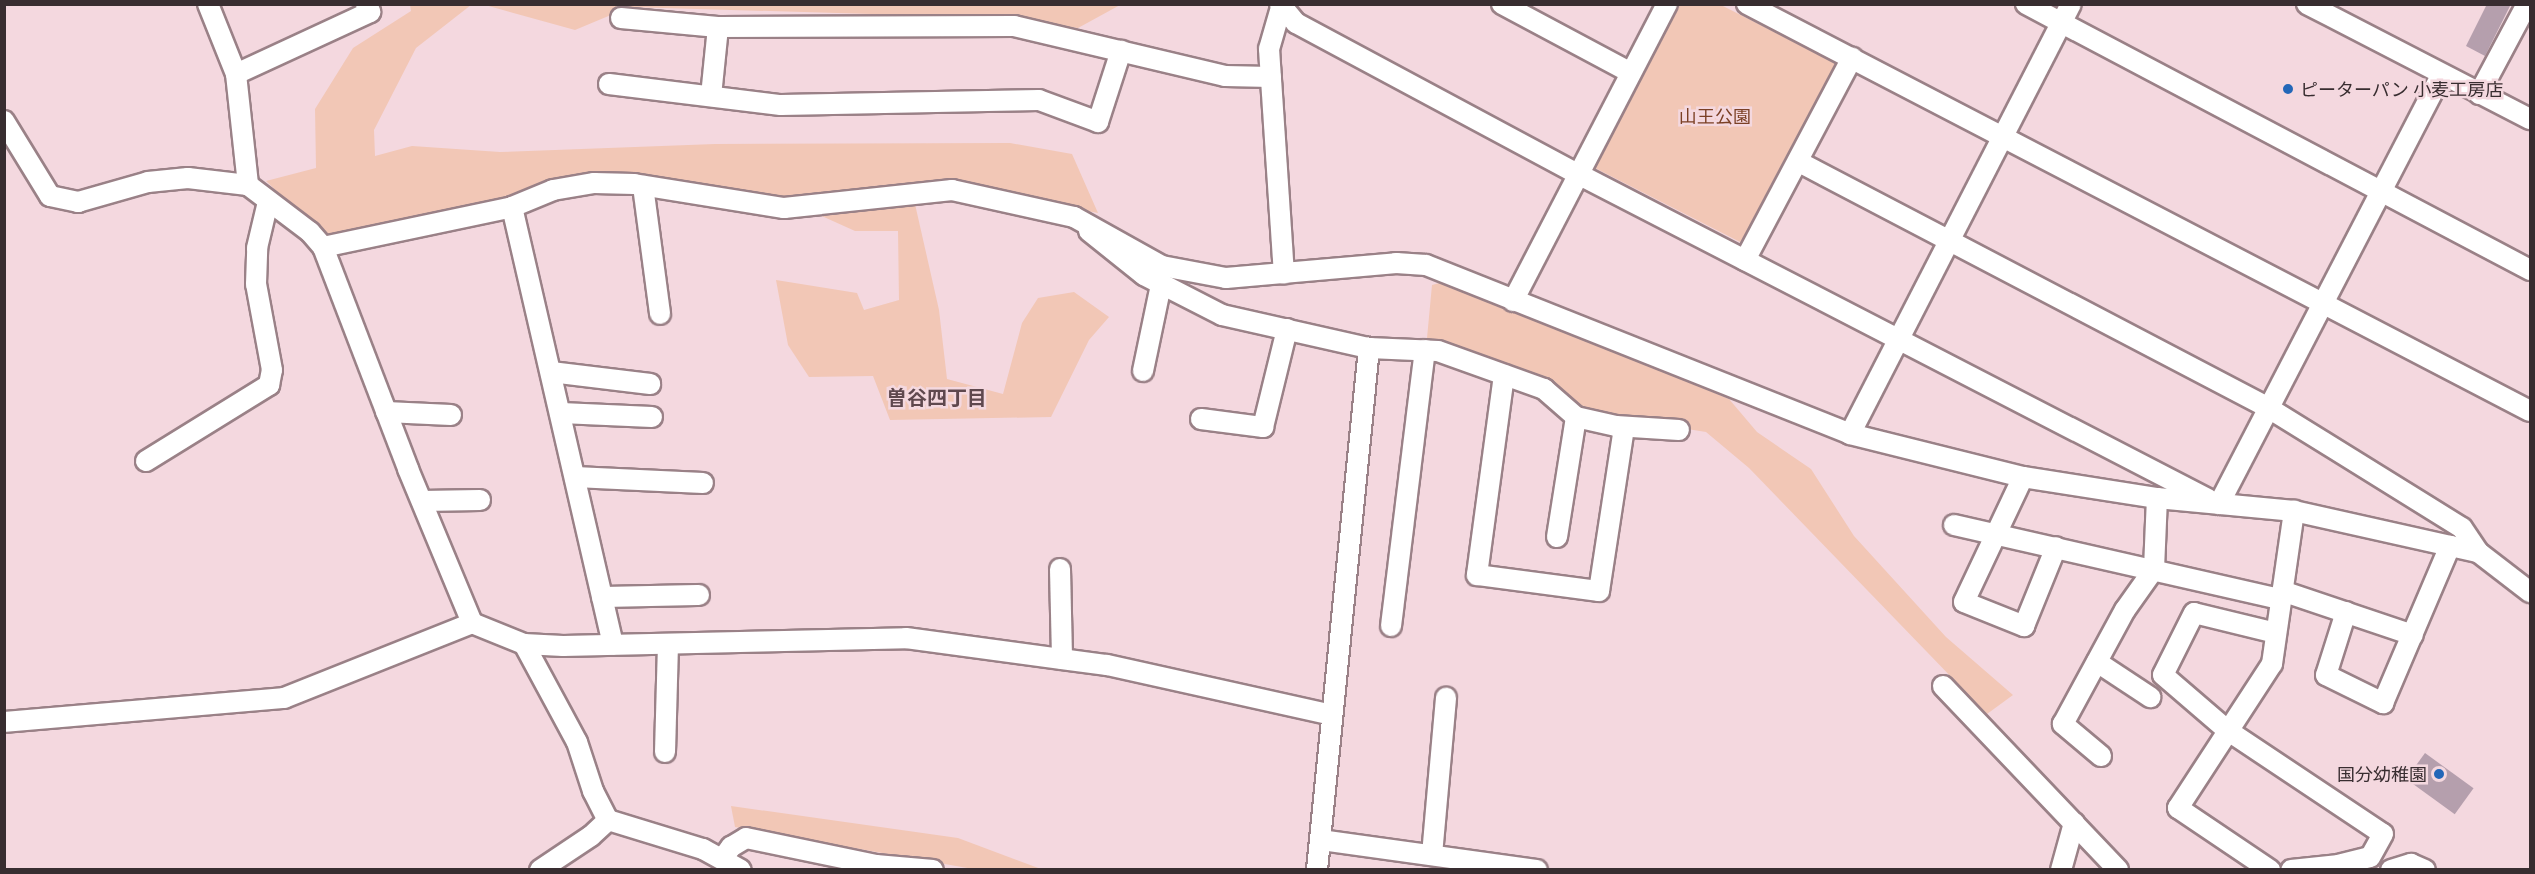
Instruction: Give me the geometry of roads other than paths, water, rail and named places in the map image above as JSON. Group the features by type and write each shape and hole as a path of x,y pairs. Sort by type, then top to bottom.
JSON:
{"street":[{"path":"236,74 370,12 366,4"},
{"path":"1502,4 1631,73"},
{"path":"1513,301 1667,4"},
{"path":"1747,4 2530,411"},
{"path":"2026,4 2530,270"},
{"path":"1850,434 2071,4"},
{"path":"2307,4 2530,119"},
{"path":"2479,94 2527,4"},
{"path":"209,5 236,74 248,185"},
{"path":"1281,5 1269,49 1284,273"},
{"path":"1281,5 1296,23 1578,174 2219,504"},
{"path":"621,18 718,27 1014,26 1225,76 1271,77"},
{"path":"711,96 718,27"},
{"path":"609,84 781,105 1039,100 1098,122 1121,51"},
{"path":"1745,260 1799,162 1852,58"},
{"path":"2219,504 2267,407 2441,75"},
{"path":"4,121 50,196 78,202 148,182 188,178 248,185 323,247 386,412 472,623"},
{"path":"1799,162 2267,407 2462,528 2478,552 2530,592"},
{"path":"323,247 512,207 553,190 594,183 643,186 784,208 952,190 1074,217 1162,266 1226,278 1396,263 1426,266 1850,434 2023,477 2157,498 2294,511 2478,552"},
{"path":"643,186 660,314"},
{"path":"146,461 269,385 272,370 256,284 257,248 268,201"},
{"path":"512,207 613,645"},
{"path":"1074,217 1108,250 1161,285 1222,315 1369,348 1438,351 1544,389 1576,417 1624,427 1678,430"},
{"path":"1143,371 1161,285"},
{"path":"1201,419 1263,427 1287,329"},
{"path":"1317,870 1369,348"},
{"path":"1391,626 1425,350"},
{"path":"551,372 650,384"},
{"path":"1504,375 1477,575 1599,591 1624,427"},
{"path":"386,412 451,415"},
{"path":"561,414 652,417"},
{"path":"1557,537 1576,417"},
{"path":"575,477 703,483"},
{"path":"2023,477 1999,535 1964,602 2024,626 2055,547"},
{"path":"2101,756 2063,724 2125,610 2154,569 2157,498"},
{"path":"422,501 480,500"},
{"path":"2270,870 2178,808 2272,664 2294,511"},
{"path":"1954,525 2282,595 2346,612 2412,634"},
{"path":"2346,612 2326,675 2383,703 2450,546"},
{"path":"1060,569 1062,659"},
{"path":"602,597 699,595"},
{"path":"2276,633 2194,613 2163,675 2227,730 2383,834 2370,857 2339,865 2291,870"},
{"path":"4,722 284,698 472,623 524,644 668,645 906,638 1107,665 1332,715"},
{"path":"524,644 577,741 593,791 608,820"},
{"path":"664,752 668,645"},
{"path":"2097,662 2150,697"},
{"path":"1942,686 2118,870"},
{"path":"1432,855 1446,698"},
{"path":"608,820 628,823 723,858 741,870"},
{"path":"540,870 591,836 608,820"},
{"path":"2061,870 2074,824"},
{"path":"723,858 731,847 746,838 865,863 933,870"},
{"path":"1321,840 1537,870"},
{"path":"2391,870 2411,864 2425,870"}],"place":[{"name":"ピーターパン 小麦工房店","path":"2288,89"},
{"name":"国分幼稚園","path":"2439,774"}],"district":[{"name":"曽谷四丁目","path":"937,397"}],"park label":[{"name":"山王公園","path":"1715,116"}]}
